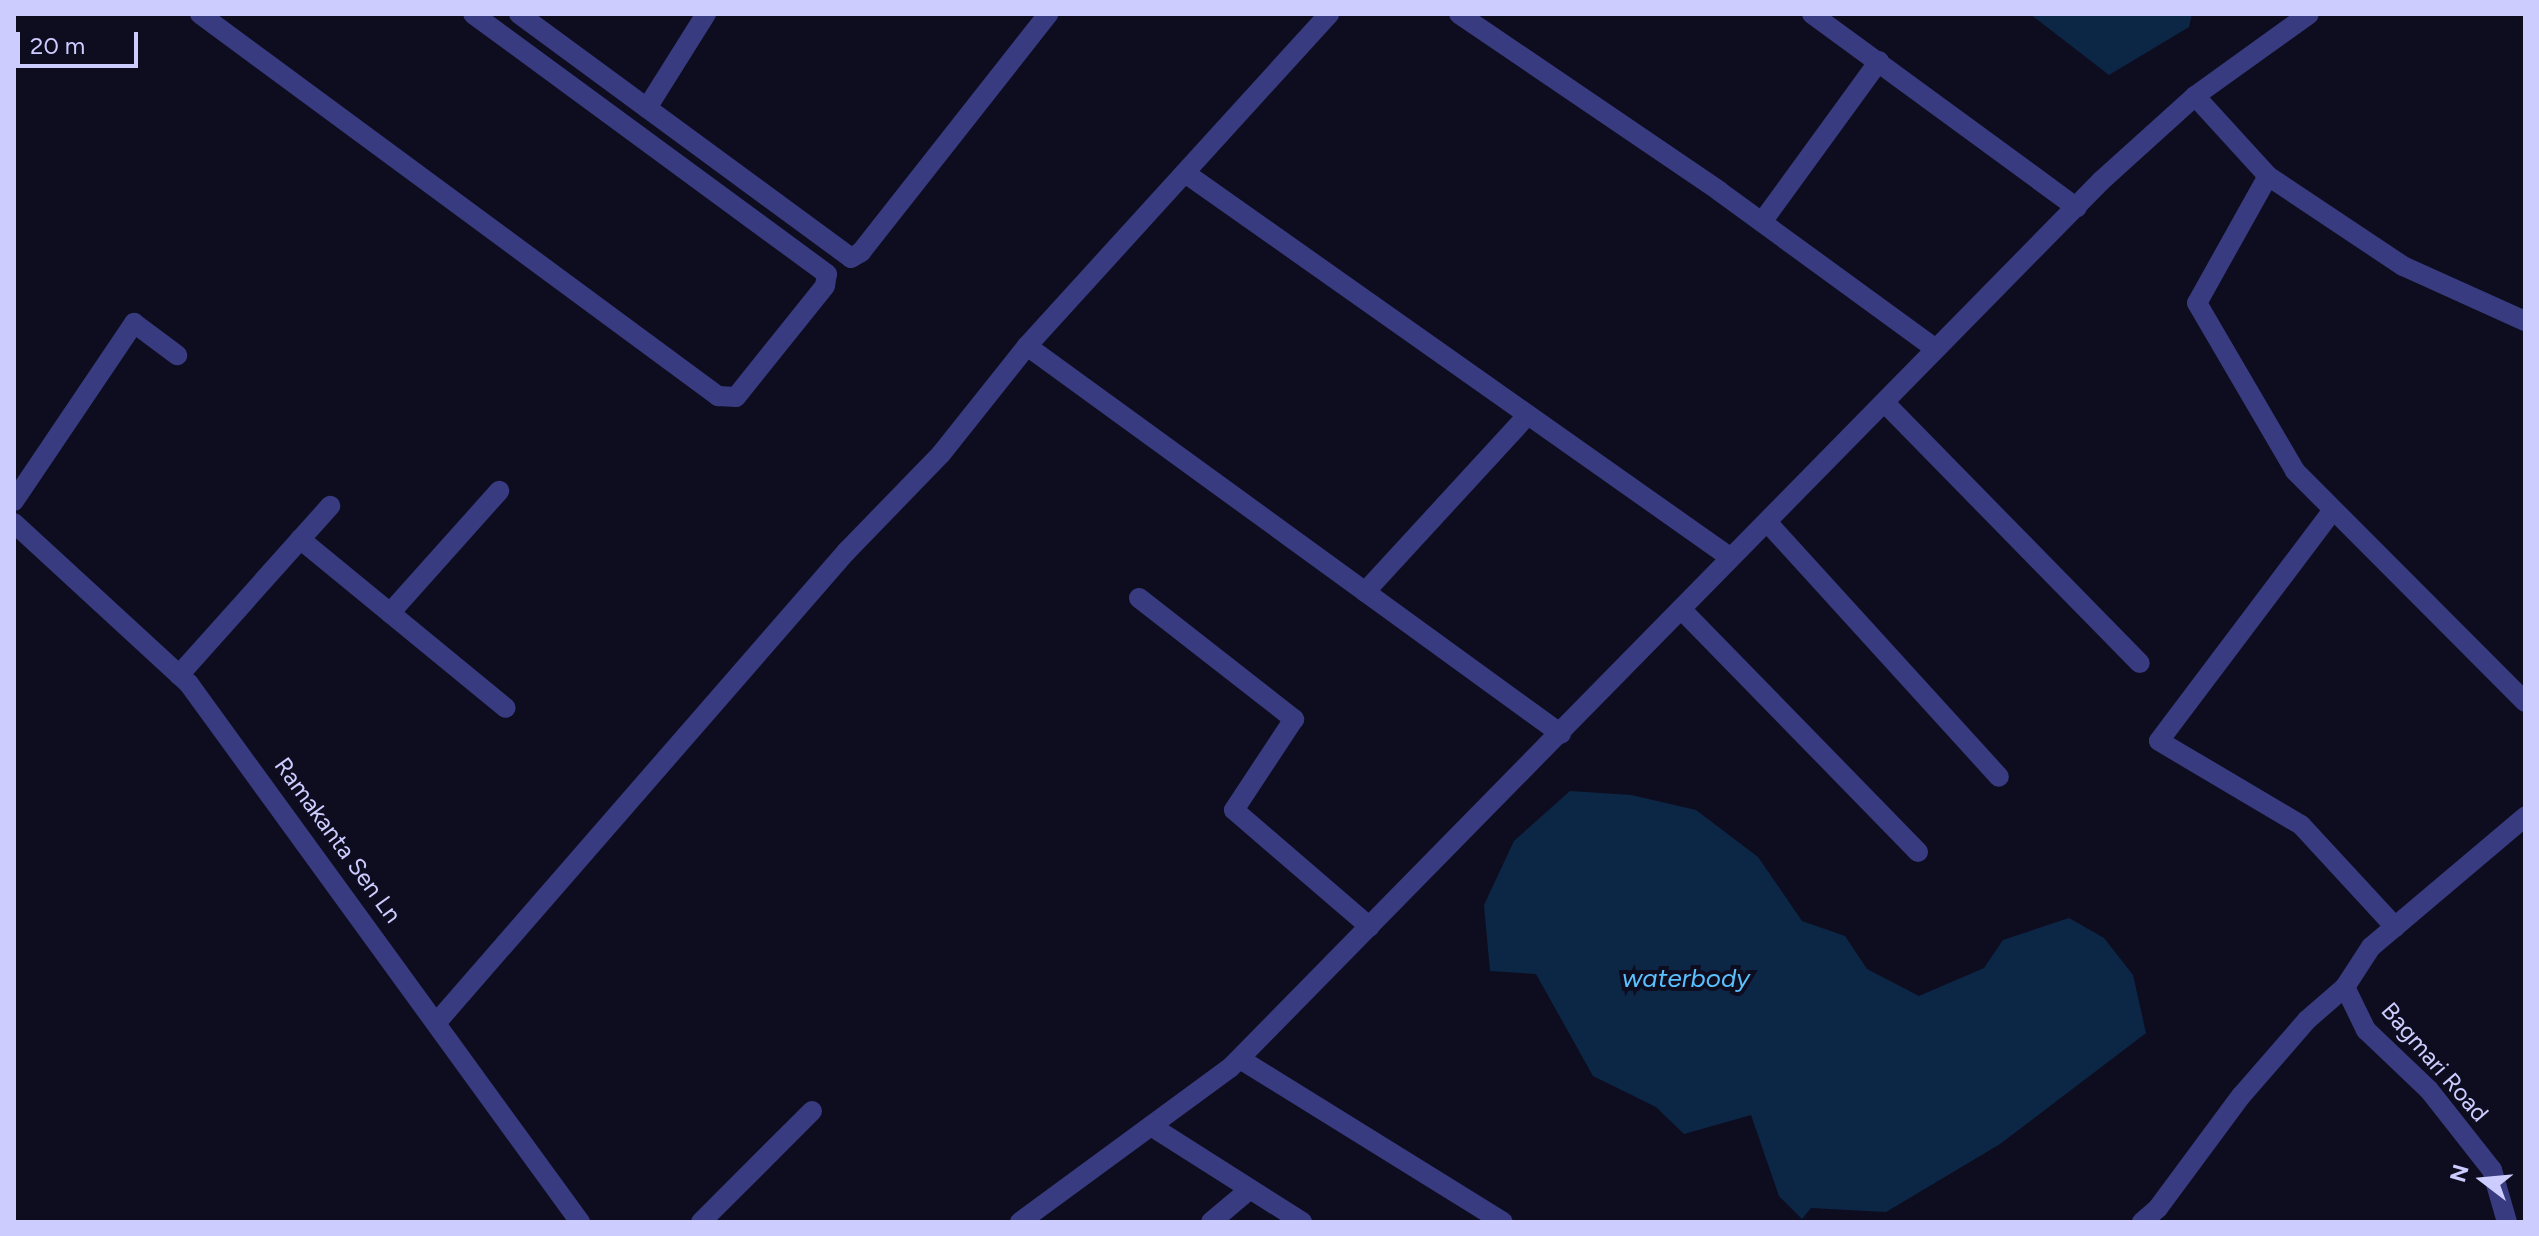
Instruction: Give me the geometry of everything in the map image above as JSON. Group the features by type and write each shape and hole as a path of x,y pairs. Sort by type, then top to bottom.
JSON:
{"street":[{"path":"200,14 718,396 736,397 825,286 827,274 473,14"},
{"path":"519,14 851,258 861,252 1048,14"},
{"path":"647,108 706,14"},
{"path":"437,1022 846,552 941,454 1027,346 1188,175 1329,14"},
{"path":"1459,14 1762,222 1936,349"},
{"path":"1812,14 2077,208"},
{"path":"1020,1222 1240,1059 2077,208 2195,96 2309,14"},
{"path":"1762,222 1879,61"},
{"path":"2195,96 2268,176 2403,266 2525,321"},
{"path":"1188,175 1731,558"},
{"path":"2268,176 2197,303 2295,471 2525,702"},
{"path":"14,501 134,323 177,355"},
{"path":"1027,346 1561,734"},
{"path":"1885,403 2140,663"},
{"path":"1365,592 1527,416"},
{"path":"390,613 499,491"},
{"path":"179,675 330,506"},
{"path":"2333,510 2159,741 2301,825 2395,927"},
{"name":"Ramakanta Sen Ln","path":"14,523 179,675 291,819 580,1222"},
{"path":"1768,523 1999,777"},
{"path":"300,539 506,708"},
{"path":"1139,598 1294,719 1234,810 1370,927"},
{"path":"1682,610 1918,852"},
{"path":"2142,1222 2158,1208 2297,1030 2345,987 2371,947 2525,817"},
{"name":"Bagmari Road","path":"2345,987 2366,1030 2429,1090 2492,1170 2507,1222"},
{"path":"1240,1059 1503,1222"},
{"path":"701,1222 812,1111"},
{"path":"1151,1126 1302,1222"},
{"path":"1211,1222 1250,1189"}],"water":[{"path":"2030,14 2192,14 2189,27 2109,75"},
{"name":"waterbody","path":"1570,791 1631,795 1696,810 1758,857 1802,921 1845,936 1867,969 1919,996 1984,968 2003,940 2069,918 2104,938 2133,975 2146,1033 2000,1144 1886,1212 1811,1208 1802,1219 1779,1196 1751,1115 1684,1134 1656,1107 1593,1076 1536,974 1490,971 1484,905 1514,841"}]}
